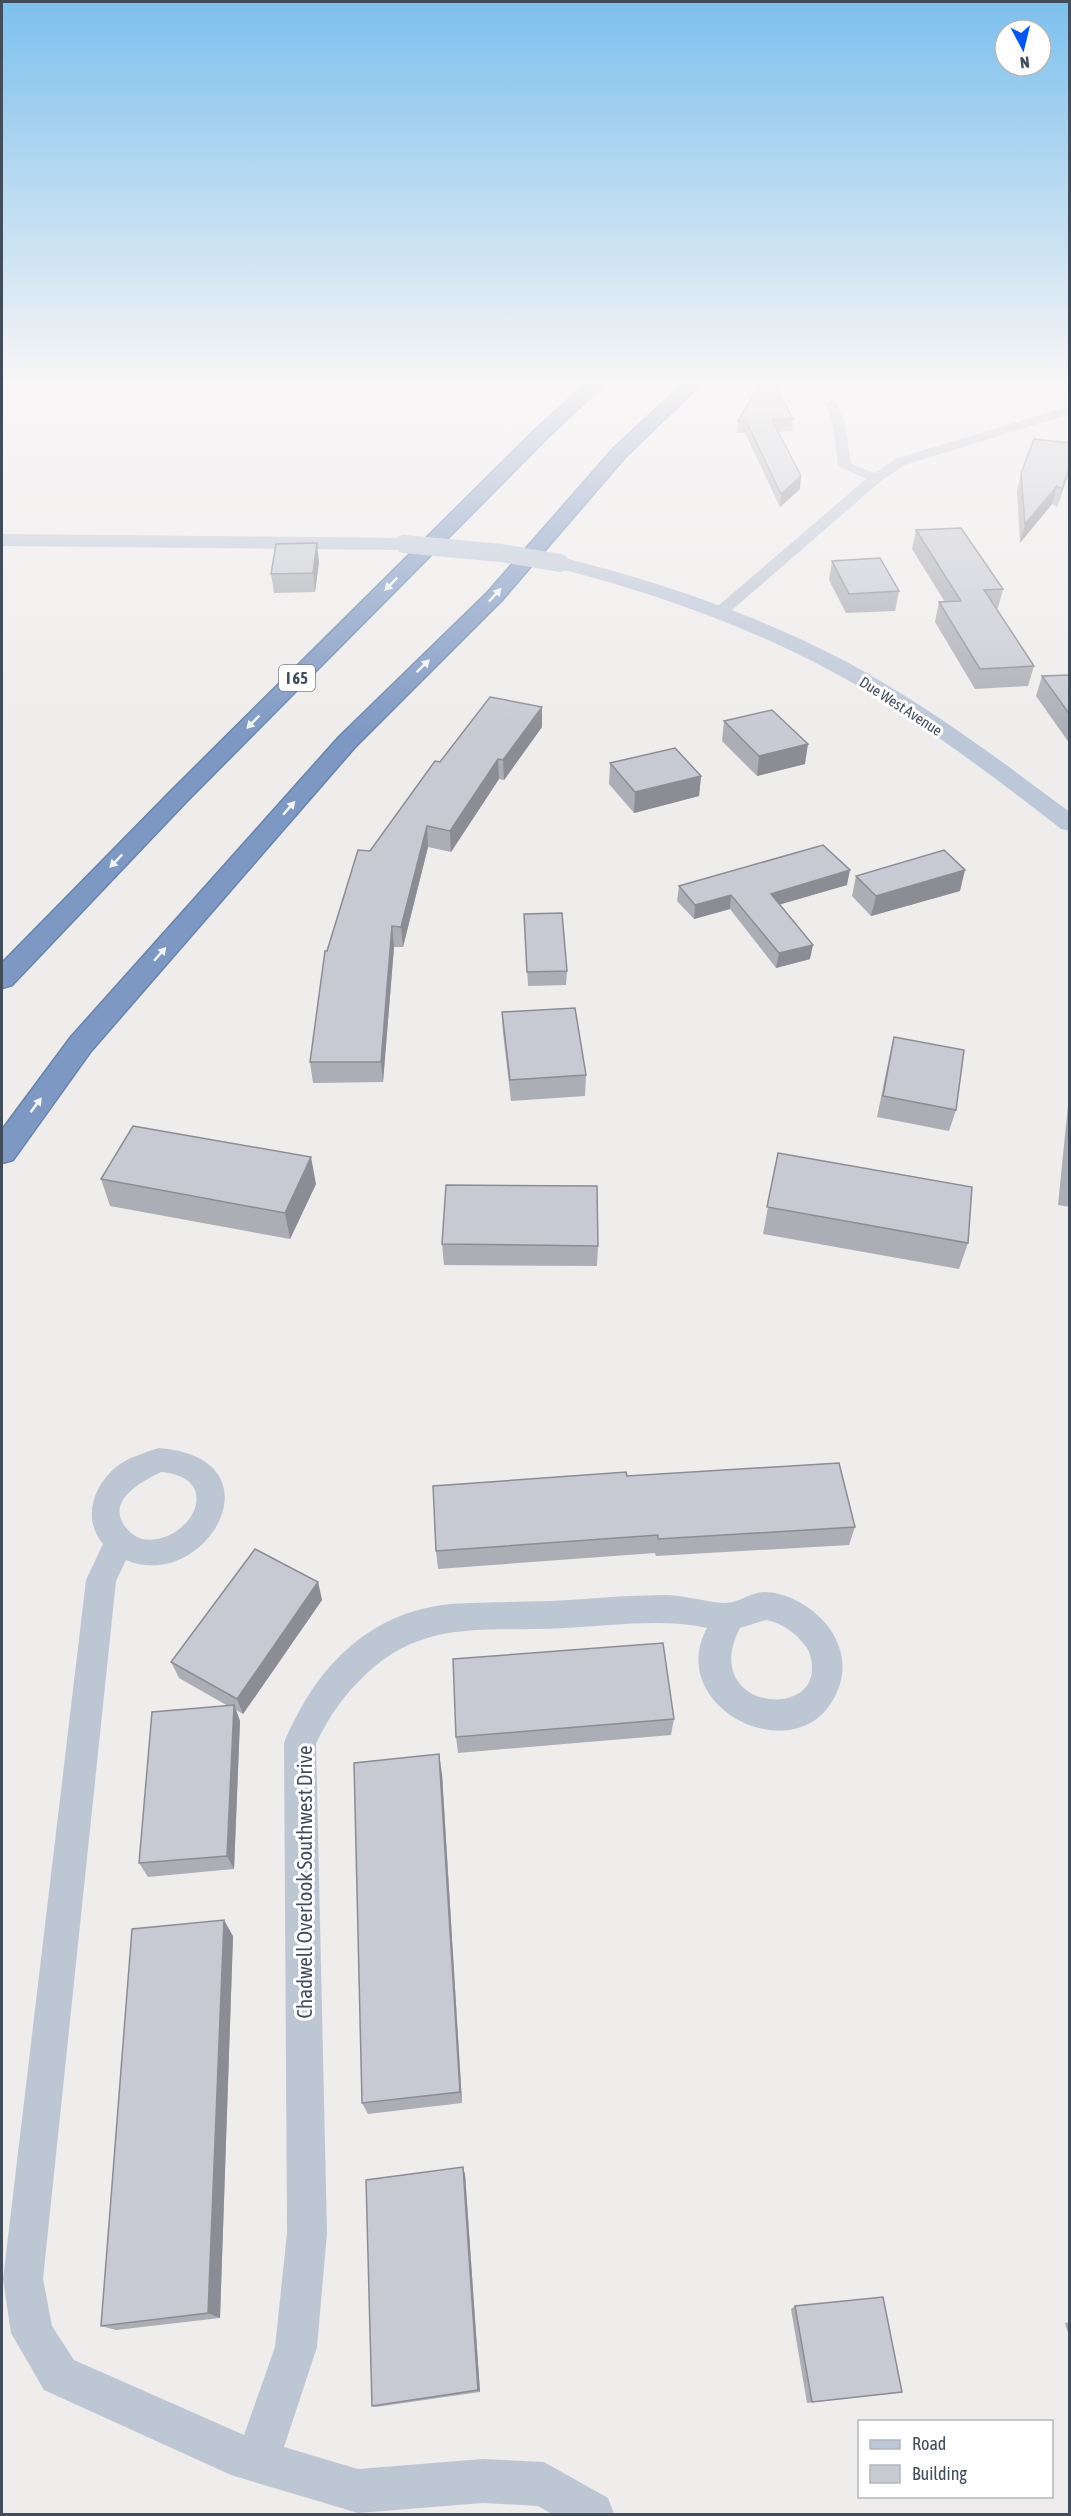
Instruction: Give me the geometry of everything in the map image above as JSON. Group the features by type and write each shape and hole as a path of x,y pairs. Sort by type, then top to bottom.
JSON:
{"highway":[{"name":"I 65","path":"2,979 187,789 477,499"},
{"path":"2,1152 81,1044 346,742 495,596 579,499"}],"main road":[{"name":"Due West Avenue","path":"2,540 291,541 404,544 501,553 560,563 655,589 787,642 852,674 975,753 1070,824"}],"street":[{"path":"718,614 851,499"},
{"path":"119,1544 101,1580 23,2279 32,2333 59,2375 231,2453 257,2462 358,2491 483,2481 544,2484 592,2514"},
{"name":"Chadwell Overlook Southwest Drive","path":"257,2462 296,2347 307,2233 300,1743 326,1694 381,1641 434,1620 682,1610 729,1618"}],"building":[{"path":"1023,499 1046,499 1025,524"},
{"path":"961,528 1003,589 984,590 1034,666 980,669 939,602 961,601 916,530"},
{"path":"317,543 313,573 271,574 276,544"},
{"path":"880,558 899,591 849,594 832,561"},
{"path":"1070,675 1070,715 1042,676"},
{"path":"490,697 542,707 503,760 498,759 450,831 427,826 401,927 392,926 381,1062 310,1062 325,951 327,951 358,850 370,851 435,761 440,762"},
{"path":"772,710 808,744 759,756 724,721"},
{"path":"675,748 701,776 635,792 610,763"},
{"path":"823,845 850,870 771,894 813,945 779,953 731,895 695,905 679,886"},
{"path":"944,850 965,870 876,896 856,876"},
{"path":"562,913 567,971 527,972 524,914"},
{"path":"575,1008 586,1075 510,1080 502,1012"},
{"path":"894,1037 964,1050 956,1110 883,1096"},
{"path":"133,1126 311,1157 285,1213 101,1179"},
{"path":"778,1153 972,1187 968,1243 767,1207"},
{"path":"446,1185 597,1186 598,1246 442,1244"},
{"path":"839,1463 855,1527 658,1539 658,1535 436,1551 433,1486 626,1472 627,1476"},
{"path":"255,1549 318,1582 237,1699 171,1662"},
{"path":"663,1643 674,1719 456,1737 453,1659"},
{"path":"234,1705 227,1856 139,1863 152,1712"},
{"path":"439,1754 460,2092 362,2103 354,1763"},
{"path":"224,1920 208,2313 101,2326 132,1929"},
{"path":"463,2167 478,2390 372,2406 366,2180"},
{"path":"883,2297 902,2392 812,2402 795,2306"}]}
